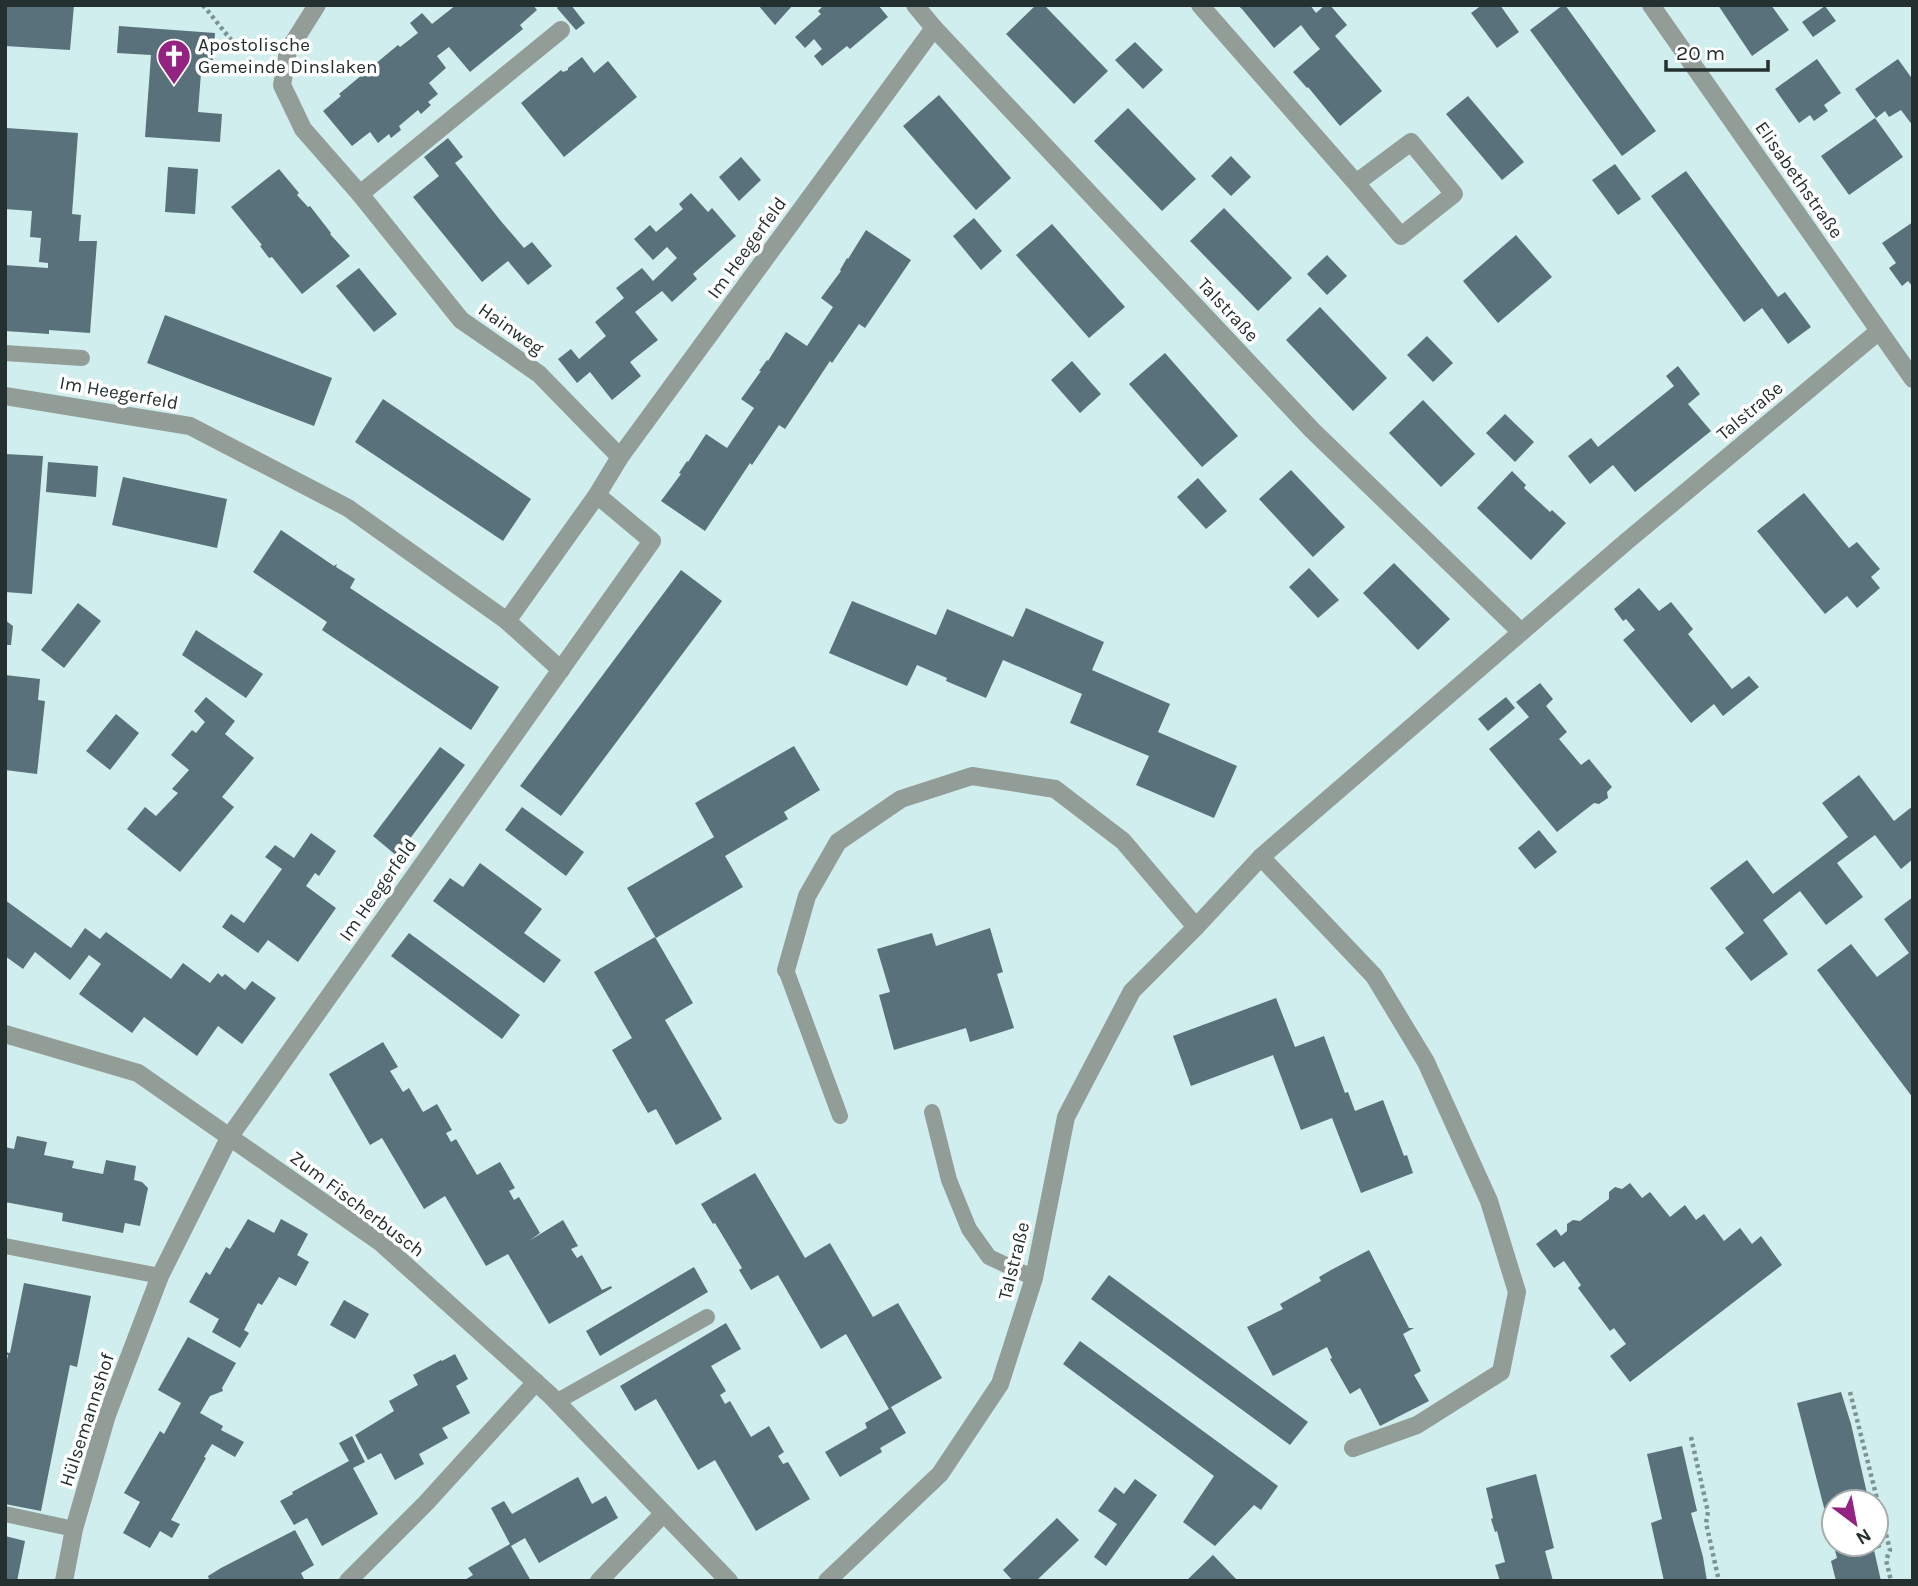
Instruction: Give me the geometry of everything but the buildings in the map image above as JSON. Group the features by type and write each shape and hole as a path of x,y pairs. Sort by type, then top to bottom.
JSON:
{"street":[{"name":"Hainweg","path":"317,5 288,51 282,85 303,129 360,194 461,320 539,374 620,457"},
{"name":"Talstraße","path":"915,5 1312,429 1521,632"},
{"path":"1200,5 1401,236 1454,194 1411,142 1356,183"},
{"name":"Elisabethstraße","path":"1651,5 1913,379"},
{"name":"Im Heegerfeld","path":"507,621 597,495 620,457 934,28"},
{"path":"360,194 561,30"},
{"name":"Talstraße","path":"827,1581 940,1474 1000,1384 1034,1278 1066,1117 1132,991 1261,857 1521,632 1879,331"},
{"name":"Im Heegerfeld","path":"5,396 190,426 348,508 507,621 561,670"},
{"name":"Im Heegerfeld","path":"230,1136 652,541 597,495"},
{"path":"786,970 807,895 838,842 901,799 972,776 1055,789 1124,841 1196,927"},
{"path":"1261,857 1374,976 1426,1062 1489,1201 1517,1292 1501,1372 1417,1425 1353,1448"},
{"name":"Zum Fischerbusch","path":"5,1034 138,1073 380,1242 536,1382 729,1581"},
{"name":"Hülsemannshof","path":"64,1581 74,1529 107,1415 160,1276 230,1136"},
{"path":"348,1581 426,1503 536,1382"},
{"path":"598,1581 663,1514"}],"lane":[{"path":"5,353 82,358"},
{"path":"786,970 840,1116"},
{"path":"932,1112 949,1180 969,1229 989,1257 1034,1278"},
{"path":"5,1246 160,1276"},
{"path":"556,1402 707,1317"},
{"path":"5,1514 74,1529"}],"path":[{"path":"203,5 236,46 288,51"},
{"path":"1850,1392 1890,1550 1886,1560 1891,1581"},
{"path":"1691,1437 1708,1512 1706,1523 1719,1581"}],"place":[{"name":"Apostolische Gemeinde Dinslaken","path":"174,86"}]}
